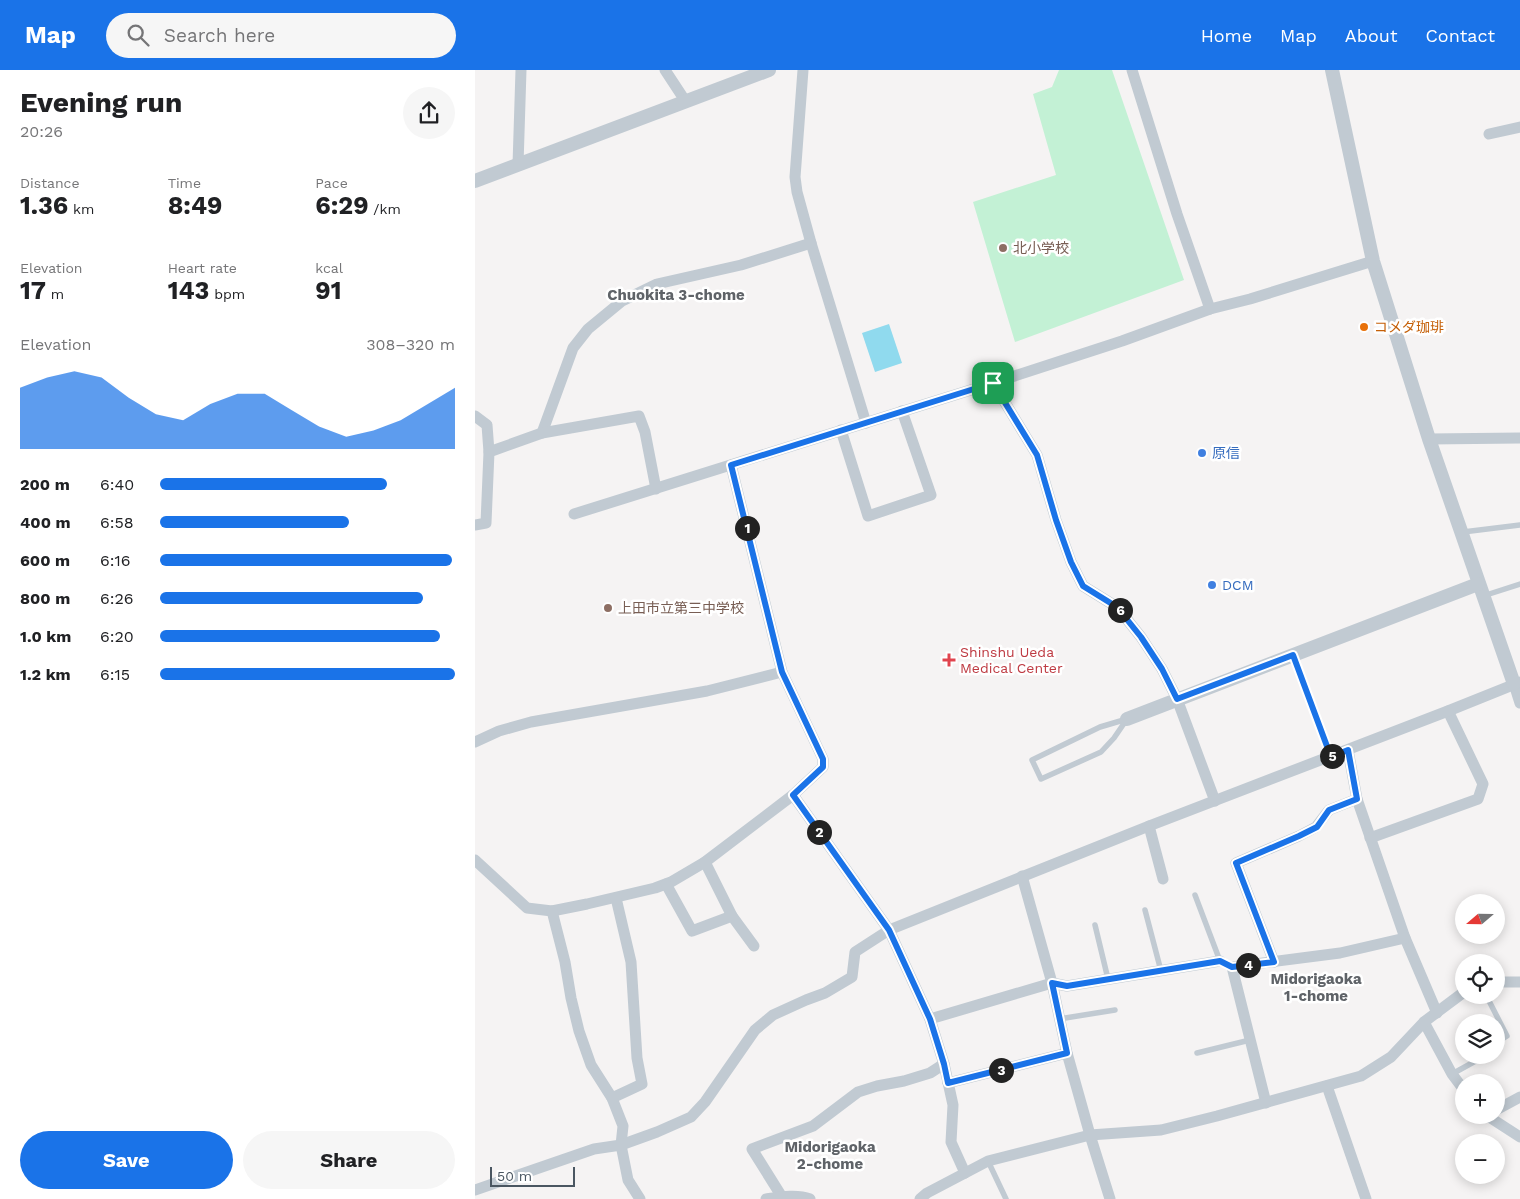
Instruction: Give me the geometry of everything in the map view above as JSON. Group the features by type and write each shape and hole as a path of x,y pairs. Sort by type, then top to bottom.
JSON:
{"street":[{"path":"519,165 521,70"},
{"path":"665,70 686,102"},
{"path":"475,181 769,70"},
{"path":"803,70 795,177 797,192 866,422"},
{"path":"1132,70 1177,214 1210,309"},
{"path":"1332,70 1373,261 1429,439 1481,590 1517,683 1520,703"},
{"path":"1489,134 1520,128"},
{"path":"542,433 573,348 588,329 623,301 657,284 741,264 811,243"},
{"path":"574,514 993,383 1122,341 1210,309 1250,299 1373,261"},
{"path":"993,383 1037,455 1062,537 1071,562 1083,586 1117,607 1141,637 1162,669 1177,699 1215,801"},
{"path":"841,430 868,516 931,495 902,411"},
{"path":"475,416 487,425 489,452 486,523 475,525"},
{"path":"489,452 542,433 639,416 645,432 655,488"},
{"path":"1429,439 1520,438"},
{"path":"476,863 527,908 552,911 616,898 666,884 705,862 793,795 823,767 823,759 782,672 731,465"},
{"path":"1127,719 1293,655 1481,590"},
{"path":"475,742 499,731 531,722 707,691 782,672"},
{"path":"475,1190 594,1148 621,1145 691,1117 705,1102 755,1030 773,1015 825,993 852,977 855,952 889,930 1149,826 1331,757 1517,683"},
{"path":"1371,838 1478,799 1483,784 1448,711"},
{"path":"1348,750 1357,799 1405,938 1437,1012"},
{"path":"793,795 889,930 930,1019 944,1064 953,1106 951,1142 965,1173"},
{"path":"1274,962 1236,863 1317,827 1329,810 1357,799"},
{"path":"1149,826 1163,879"},
{"path":"705,862 732,916 754,946"},
{"path":"1023,876 1052,983 1067,1053 1110,1199"},
{"path":"666,884 692,931 732,916"},
{"path":"612,1098 642,1084 637,1058 631,962 616,898"},
{"path":"552,911 579,1031 591,1065 612,1098 623,1126 621,1145 628,1180 640,1199"},
{"path":"1266,1103 1232,967 1340,952 1405,938"},
{"path":"930,1019 1052,983 1067,986 1220,961"},
{"path":"1505,982 1520,982"},
{"path":"920,1199 927,1193 988,1161 1090,1135 1161,1130 1361,1076 1391,1057 1424,1022 1455,999"},
{"path":"1424,1022 1455,1078"},
{"path":"948,1083 1067,1053"},
{"path":"782,1197 752,1149 813,1126 858,1092 929,1073 944,1064"},
{"path":"1327,1086 1366,1199"},
{"path":"1505,1105 1520,1097"},
{"path":"1500,1124 1520,1137"},
{"path":"766,1199 782,1197 805,1197 810,1199"}],"lane":[{"path":"1461,532 1520,525"},
{"path":"1481,590 1520,584"},
{"path":"1293,655 1331,757"},
{"path":"1127,719 1114,738 1101,752 1041,779 1032,760 1100,727 1127,719"},
{"path":"1195,895 1220,961 1232,967"},
{"path":"1145,910 1161,971"},
{"path":"1095,925 1108,979"},
{"path":"1059,1019 1115,1010"},
{"path":"1197,1054 1250,1040"},
{"path":"1452,1074 1470,1064"},
{"path":"988,1161 1006,1199"}],"green space":[{"path":"1059,70 1112,70 1184,280 1015,342 973,202 1056,175 1033,94 1052,87"}],"water":[{"path":"889,324 902,363 875,372 862,333"}],"place":[{"name":"北小学校","path":"1003,248"},
{"name":"コメダ珈琲","path":"1364,327"},
{"name":"原信","path":"1202,453"},
{"name":"DCM","path":"1212,585"},
{"name":"上田市立第三中学校","path":"608,608"},
{"name":"Shinshu Ueda Medical Center","path":"949,660"}],"district":[{"name":"Chuokita 3-chome","path":"676,295"},
{"name":"Midorigaoka 1-chome","path":"1316,988"},
{"name":"Midorigaoka 2-chome","path":"830,1156"}],"route":[{"path":"993,383 1037,455 1056,520 1071,562 1083,586 1117,607 1141,637 1162,669 1177,699 1293,655 1331,757 1348,750 1357,799 1329,810 1317,827 1236,863 1274,962 1232,967 1220,961 1067,986 1052,983 1067,1053 948,1083 930,1019 889,930 793,795 823,767 823,759 782,672 731,465 993,383"}]}
